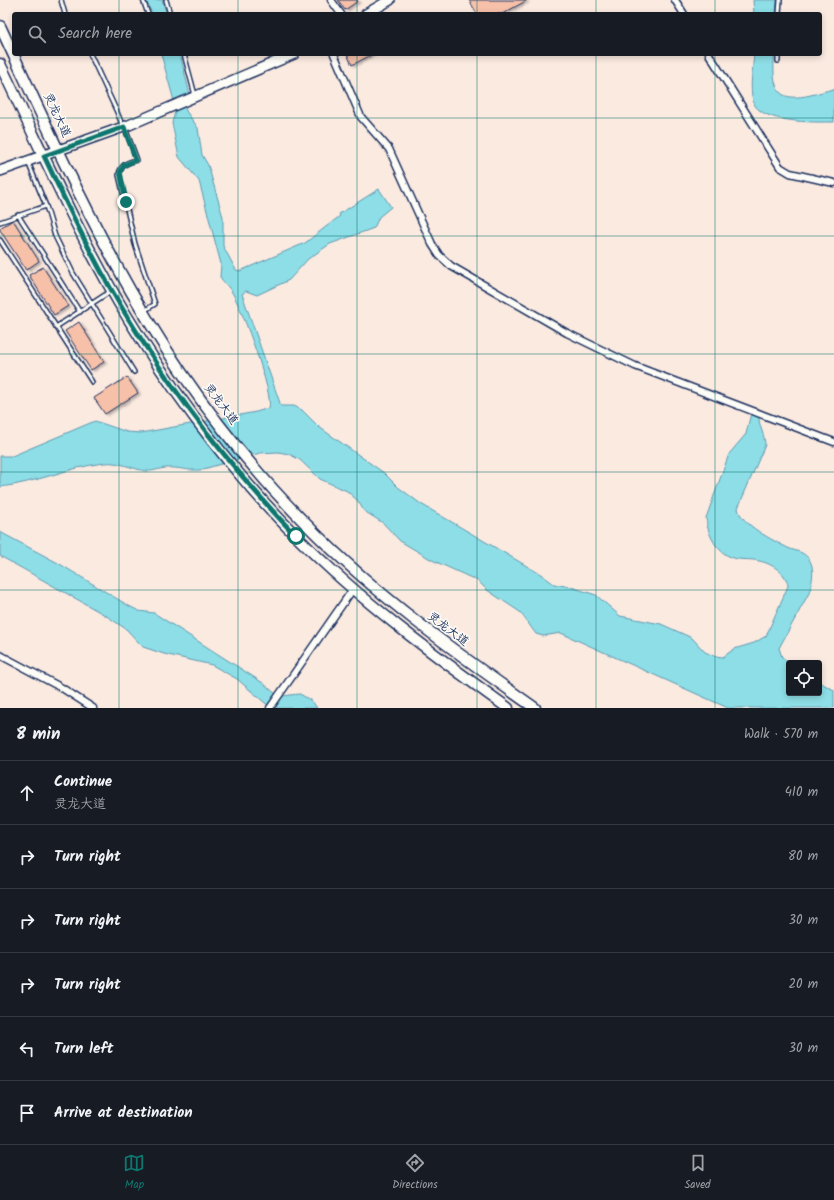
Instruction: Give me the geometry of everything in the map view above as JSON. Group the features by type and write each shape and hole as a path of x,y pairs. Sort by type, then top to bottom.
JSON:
{"main road":[{"path":"369,12 390,0"},
{"name":"灵龙大道","path":"0,26 12,51"},
{"name":"灵龙大道","path":"14,56 100,234 143,312 210,412 252,464 307,525 369,583 428,631 535,708"},
{"path":"0,171 60,151 124,127 196,98 290,56"},
{"path":"0,64 82,235 112,290 150,354 195,418 236,470 296,536 352,589 413,639 508,708"}],"street":[{"path":"331,0 339,12"},
{"path":"675,0 683,12"},
{"path":"335,56 361,117 389,149 432,244 439,255 451,266 567,333 635,366 834,442"},
{"path":"710,56 780,167 790,173 834,183"},
{"path":"270,708 280,696 352,589"},
{"path":"0,655 62,688 93,708"}],"lane":[{"path":"61,0 64,12"},
{"path":"143,0 147,12"},
{"path":"166,0 169,12"},
{"path":"779,12 780,0"},
{"path":"91,56 124,127 136,160 124,165 120,169 119,175 134,244 155,304 143,312"},
{"path":"185,56 196,98"},
{"path":"778,56 778,61"},
{"path":"28,162 46,206 55,236 73,273 134,372"},
{"path":"0,222 46,206"},
{"path":"18,215 80,312"},
{"path":"0,240 92,382"},
{"path":"56,327 112,290"}],"water":[{"path":"146,0 162,0 166,12 151,12"},
{"path":"753,0 777,0 776,12 754,12"},
{"path":"162,56 180,56 190,95 183,98 186,111 198,128 202,155 208,165 223,217 223,246 236,270 240,271 305,243 340,216 339,214 379,189 391,207 379,217 374,228 330,244 308,259 289,280 257,295 246,291 242,294 281,406 294,406 302,410 319,427 384,473 398,487 421,504 542,575 554,584 571,587 596,595 620,616 661,624 692,638 705,652 714,656 723,657 734,649 754,643 766,636 788,586 782,573 773,566 756,560 738,559 725,554 715,544 707,525 706,518 729,454 746,434 751,413 759,418 765,445 738,508 740,514 758,531 782,545 807,556 813,571 809,593 779,648 782,657 786,660 786,696 822,696 822,684 834,690 834,708 728,708 561,633 543,636 536,634 520,612 487,590 478,581 432,560 400,541 383,523 364,511 358,501 347,491 320,479 300,460 289,454 278,452 260,453 200,470 164,468 146,471 120,464 104,463 0,487 0,456 12,456 95,421 127,432 141,433 256,412 269,408 267,387 250,333 233,294 220,277 221,264 199,181 179,157 172,123 175,112 174,101"},
{"path":"754,56 774,56 774,74 776,85 780,92 785,96 801,97 834,89 834,122 789,120 776,118 766,114 757,109 753,101 751,89"},
{"path":"0,532 58,563 129,606 139,611 154,613 263,683 280,696 300,694 312,701 317,708 271,708 237,679 212,665 164,654 143,647 126,629 105,615 0,556"}],"building":[{"path":"338,0 357,0 358,1 345,10"},
{"path":"469,0 526,0 506,12 476,12"},
{"path":"348,56 369,56 352,65"},
{"path":"13,220 39,261 26,270 0,230 0,228"},
{"path":"43,267 68,306 54,315 29,275"},
{"path":"79,322 104,362 91,370 65,331"},
{"path":"127,377 138,393 105,414 94,398"}],"route":[{"path":"126,202 119,175 120,169 131,161 136,160 124,127 78,145 44,156 100,270 150,354 204,430 258,495 296,536"}]}
